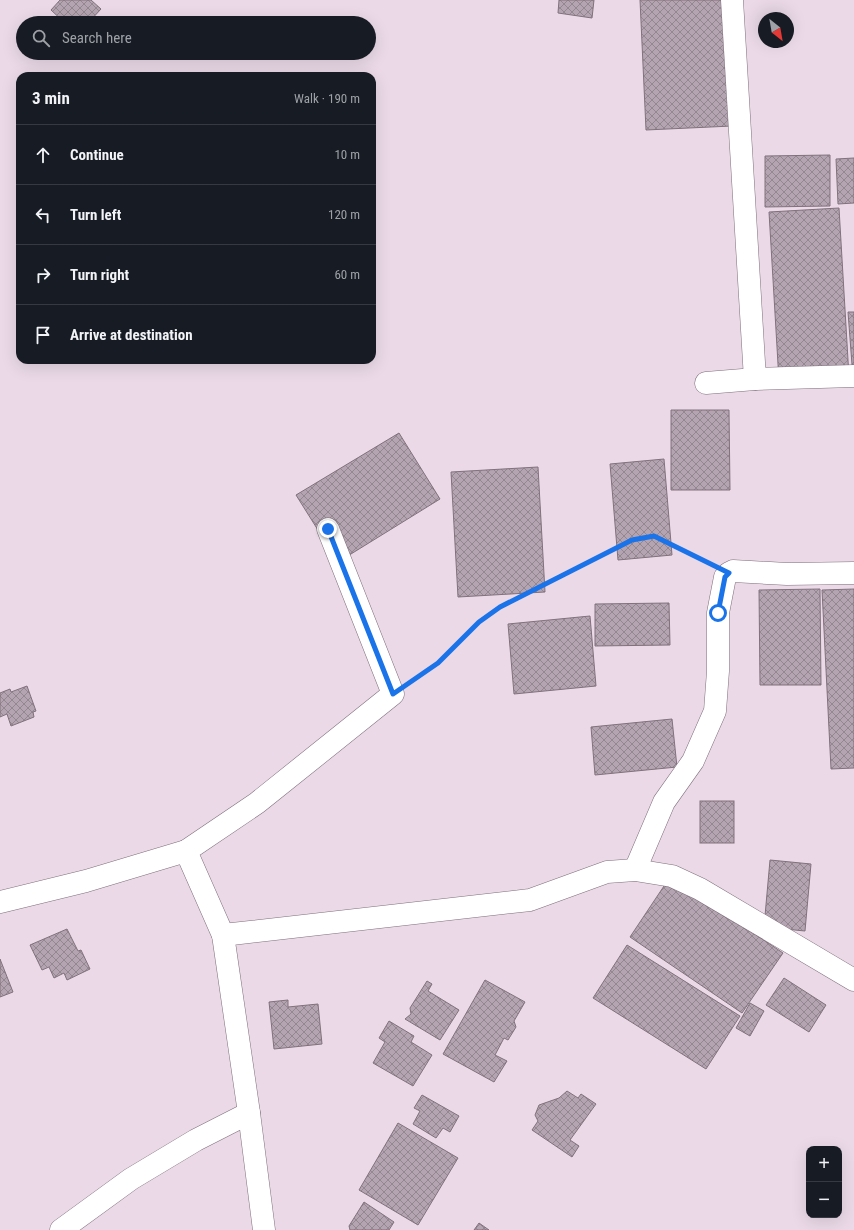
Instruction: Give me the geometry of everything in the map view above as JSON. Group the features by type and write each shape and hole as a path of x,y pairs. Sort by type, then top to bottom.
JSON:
{"street":[{"path":"732,0 755,379"},
{"path":"706,384 755,379 854,376"},
{"path":"0,902 86,881 186,851 257,804 393,694 328,529"},
{"path":"635,870 664,802 693,761 715,711 718,671 718,613 725,577 733,571 788,574 854,573"},
{"path":"186,851 222,935 249,1113 264,1230"},
{"path":"222,935 530,900 607,872 635,870 672,876 700,889 854,980"},
{"path":"61,1230 131,1178 196,1140 249,1113"}],"path":[{"path":"393,694 438,663 479,622 500,607 632,540 654,536 729,573"}],"building":[{"path":"60,0 91,0 101,9 94,16 57,16 51,10"},
{"path":"559,0 594,0 592,18 558,13"},
{"path":"640,0 726,0 732,126 646,130"},
{"path":"830,155 830,206 765,207 765,156"},
{"path":"854,158 854,203 838,204 836,159"},
{"path":"839,208 849,377 779,381 769,212"},
{"path":"848,312 854,312 853,378"},
{"path":"671,410 729,410 730,490 671,490"},
{"path":"399,433 440,499 338,562 296,495"},
{"path":"664,459 672,555 618,560 610,464"},
{"path":"538,467 545,592 458,597 451,472"},
{"path":"820,589 821,685 760,685 759,590"},
{"path":"854,589 854,768 831,769 822,590"},
{"path":"669,603 670,645 595,646 595,604"},
{"path":"590,616 596,686 514,694 508,624"},
{"path":"27,686 36,711 33,712 34,717 11,726 7,714 0,717 0,693 10,689 11,692"},
{"path":"672,719 677,767 595,775 591,727"},
{"path":"700,801 734,801 734,843 700,843"},
{"path":"770,860 811,864 805,931 764,927"},
{"path":"670,877 783,953 742,1013 630,937"},
{"path":"67,929 78,951 81,950 90,969 67,980 64,973 54,978 49,967 42,970 30,945"},
{"path":"627,945 740,1016 706,1069 593,998"},
{"path":"0,959 13,992 0,997"},
{"path":"784,978 826,1005 809,1032 766,1005"},
{"path":"485,980 525,1002 514,1021 516,1027 508,1040 504,1038 495,1055 507,1061 494,1082 443,1054"},
{"path":"427,981 432,984 428,991 459,1010 440,1040 405,1019 411,1014 410,1008"},
{"path":"288,1000 288,1007 318,1004 322,1044 274,1049 269,1002"},
{"path":"750,1003 764,1011 750,1036 736,1028"},
{"path":"389,1021 414,1036 411,1042 432,1055 413,1086 373,1063 385,1042 379,1038"},
{"path":"567,1091 578,1098 581,1094 596,1104 570,1140 579,1146 572,1157 532,1130 538,1121 535,1115 539,1105 559,1098"},
{"path":"422,1095 459,1116 450,1132 443,1128 436,1138 413,1124 420,1111 414,1108"},
{"path":"398,1123 458,1158 418,1225 359,1190"},
{"path":"364,1202 394,1222 389,1230 350,1230 349,1226"},
{"path":"479,1223 489,1230 474,1230"}],"route":[{"path":"328,529 393,694 438,663 479,622 500,607 632,540 654,536 729,573 725,577 718,613"}]}
